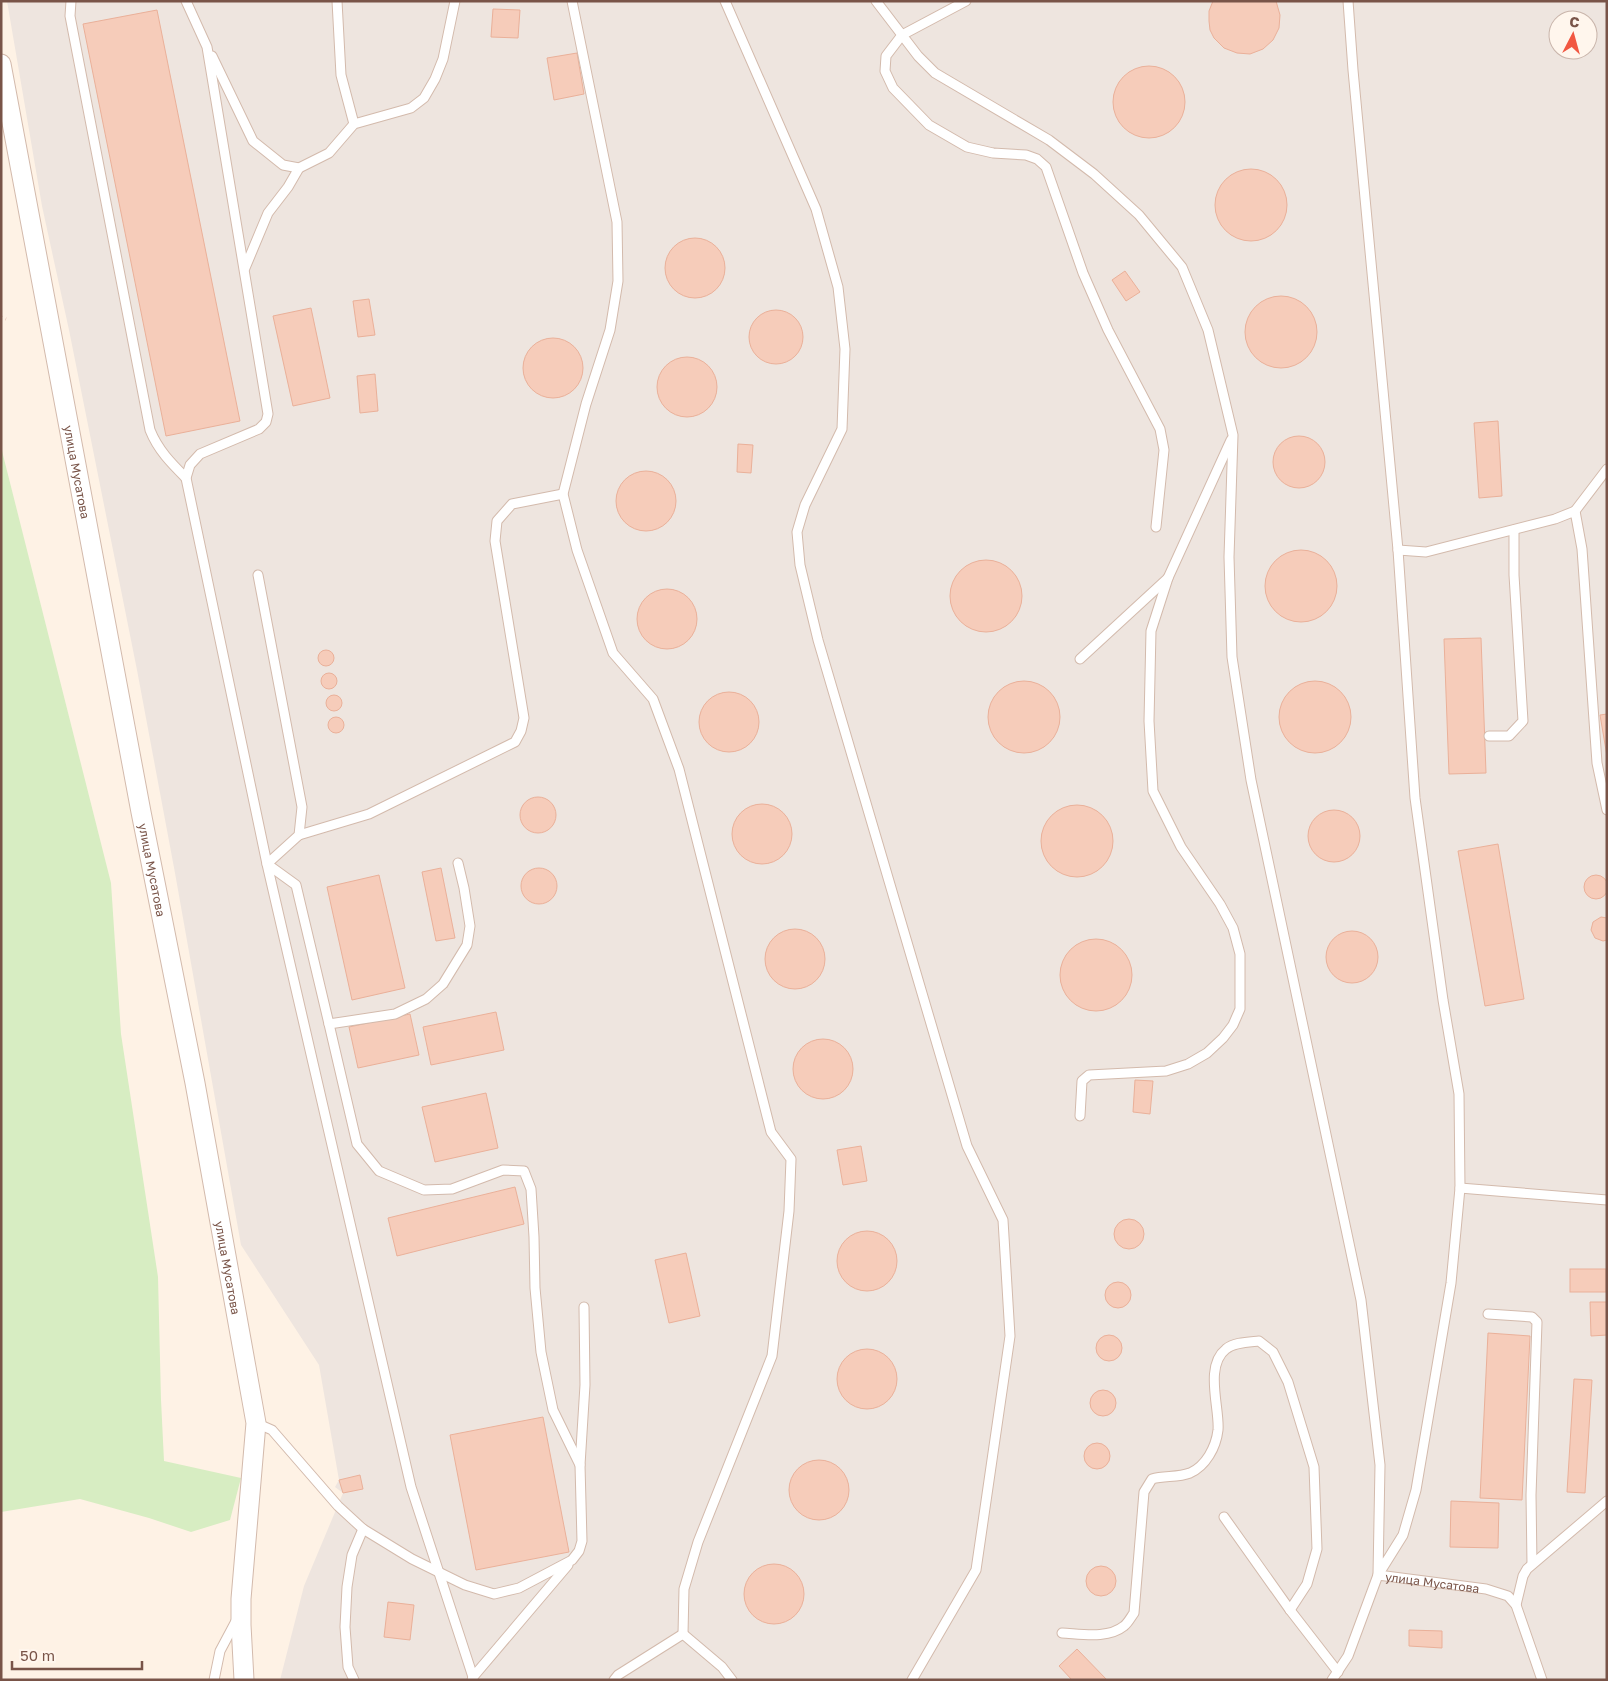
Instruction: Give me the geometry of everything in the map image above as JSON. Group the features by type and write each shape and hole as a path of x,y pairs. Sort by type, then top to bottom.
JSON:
{"street":[{"name":"улица Мусатова","path":"1,64 137,793 195,1083 256,1423 240,1625 244,1680"}],"lane":[{"path":"71,1 70,16 150,430 156,444 168,460 186,478"},
{"path":"186,1 253,141 283,165 299,168"},
{"path":"337,1 341,76 354,124"},
{"path":"245,269 268,213 299,168 329,153 354,124 412,108 424,98 436,79 443,59 455,1"},
{"path":"572,1 617,222 618,281 610,330 586,404 563,494 577,550 613,653 653,699 679,769 771,1132 791,1159 789,1211 772,1356 698,1542 684,1589 683,1634"},
{"path":"725,1 816,209 838,287 845,349 842,429 805,505 796,532 800,565 818,640 967,1146 1003,1220 1010,1336 976,1570 912,1680"},
{"path":"876,1 918,56 935,73 1049,140 1094,174 1145,222 1182,267 1208,330 1233,435 1229,557 1232,657 1251,780 1361,1300 1380,1465 1378,1575"},
{"path":"966,1 902,35 886,56 885,71 893,88 928,125 967,147 993,153 1026,155 1037,159 1046,167 1083,273 1108,330 1160,429 1164,450 1156,527"},
{"path":"1348,1 1398,550 1415,798 1443,1000 1459,1094 1460,1188 1451,1283 1416,1490 1403,1535 1378,1575"},
{"path":"207,47 268,414 266,422 259,429 200,454 190,465 186,478 267,864 411,1487 472,1679"},
{"path":"1080,1116 1082,1081 1088,1075 1166,1071 1188,1064 1207,1053 1223,1038 1233,1025 1240,1009 1240,954 1232,928 1220,904 1181,847 1153,791 1150,721 1151,631 1168,578 1233,435"},
{"path":"1398,550 1426,552 1555,519 1575,511 1607,469"},
{"path":"267,864 299,835 369,814 515,742 521,731 524,718 495,541 497,521 512,504 563,494"},
{"path":"1575,511 1582,549 1597,763 1607,810"},
{"path":"1489,736 1509,736 1522,721 1514,575 1514,530"},
{"path":"258,575 302,807 299,835"},
{"path":"1080,659 1168,578"},
{"path":"329,1024 395,1014 426,999 444,984 467,945 470,926 458,863"},
{"path":"267,864 296,885 357,1144 379,1171 424,1190 452,1189 503,1170 524,1172 531,1189 535,1288 541,1352 553,1410 580,1465"},
{"path":"1460,1188 1607,1200"},
{"path":"472,1679 579,1551 582,1541 580,1465 585,1385 584,1307"},
{"path":"1488,1314 1532,1317 1537,1322 1531,1495 1532,1564"},
{"path":"1062,1633 1093,1635 1113,1632 1125,1626 1134,1613 1144,1492 1152,1479 1159,1476 1176,1476 1190,1473 1204,1463 1213,1448 1218,1429 1214,1386 1218,1360 1226,1349 1243,1342 1259,1341 1273,1352 1288,1382 1314,1467 1316,1549 1307,1584 1290,1610"},
{"path":"256,1423 272,1430 338,1506 363,1529 412,1559 466,1585 494,1594 519,1588 572,1560"},
{"path":"1542,1680 1516,1605 1523,1576 1532,1564 1607,1501"},
{"path":"1224,1517 1335,1676"},
{"path":"354,1680 348,1667 345,1627 347,1587 352,1555 363,1529"},
{"name":"улица Мусатова","path":"1335,1676 1348,1656 1378,1575 1486,1589 1508,1596 1516,1605"},
{"path":"214,1680 220,1651 235,1625 242,1599"},
{"path":"614,1680 683,1634"},
{"path":"683,1634 722,1667 732,1680"}],"shaded area":[{"path":"7,1 1607,1 1607,1680 280,1680 304,1586 343,1493 335,1487 339,1480 319,1365 241,1245 137,670 69,330 42,206"}],"green space":[{"path":"1,447 111,883 121,1034 158,1277 164,1461 241,1478 230,1520 191,1532 80,1499 1,1512"}],"building":[{"path":"1213,1 1276,1 1280,15 1279,28 1273,40 1263,49 1250,54 1237,53 1224,48 1214,38 1210,30 1209,21 1209,11"},
{"path":"493,9 520,10 518,38 491,37"},
{"path":"157,10 240,421 166,436 83,24"},
{"path":"577,53 584,94 554,100 547,58"},
{"path":"1149,66 1169,72 1179,82 1185,102 1179,122 1169,132 1149,138 1129,132 1119,122 1113,102 1119,82 1129,72"},
{"path":"1251,169 1271,175 1281,185 1287,205 1281,225 1271,235 1251,241 1231,235 1221,225 1215,205 1221,185 1231,175"},
{"path":"695,238 711,243 716,247 720,252 725,268 720,284 716,289 711,293 695,298 679,293 674,289 670,284 665,268 670,252 674,247 679,243"},
{"path":"1125,271 1140,292 1126,301 1112,280"},
{"path":"1281,296 1301,302 1311,312 1317,332 1311,352 1301,362 1281,368 1261,362 1251,352 1245,332 1251,312 1261,302"},
{"path":"369,299 375,335 358,337 353,301"},
{"path":"311,308 330,398 293,406 273,316"},
{"path":"771,310 781,310 791,314 799,322 803,337 799,352 791,360 781,364 771,364 761,360 753,352 749,342 749,332 753,322 761,314"},
{"path":"553,338 569,343 574,347 578,352 583,368 578,384 574,389 569,393 553,398 537,393 532,389 528,384 523,368 528,352 532,347 537,343"},
{"path":"687,357 703,362 708,366 712,371 717,387 712,403 708,408 703,412 687,417 671,412 666,408 662,403 657,387 662,371 666,366 671,362"},
{"path":"375,374 378,411 360,413 357,376"},
{"path":"1498,421 1502,496 1479,498 1474,423"},
{"path":"1299,436 1309,438 1317,444 1323,452 1325,462 1323,472 1317,480 1309,486 1299,488 1289,486 1281,480 1275,472 1273,462 1275,452 1281,444 1289,438"},
{"path":"738,444 753,445 751,473 737,472"},
{"path":"646,471 662,476 667,480 671,485 676,501 671,517 667,522 662,526 646,531 630,526 625,522 621,517 616,501 621,485 625,480 630,476"},
{"path":"1301,550 1321,556 1331,566 1337,586 1331,606 1321,616 1301,622 1281,616 1271,606 1265,586 1271,566 1281,556"},
{"path":"986,560 1006,566 1016,576 1022,596 1016,616 1006,626 986,632 966,626 956,616 950,596 956,576 966,566"},
{"path":"667,589 683,594 688,598 692,603 697,619 692,635 688,640 683,644 667,649 651,644 646,640 642,635 637,619 642,603 646,598 651,594"},
{"path":"1481,638 1486,773 1449,774 1444,639"},
{"path":"326,650 332,652 334,658 332,664 326,666 320,664 318,658 320,652"},
{"path":"326,673 332,673 337,678 335,687 326,689 321,684 321,678"},
{"path":"1024,681 1044,687 1054,697 1060,717 1054,737 1044,747 1024,753 1004,747 994,737 988,717 994,697 1004,687"},
{"path":"1315,681 1335,687 1345,697 1351,717 1345,737 1335,747 1315,753 1295,747 1285,737 1279,717 1285,697 1295,687"},
{"path":"729,692 745,697 750,701 754,706 759,722 754,738 750,743 745,747 729,752 713,747 708,743 704,738 699,722 704,706 708,701 713,697"},
{"path":"334,695 342,703 334,711 326,703"},
{"path":"1607,714 1607,756 1600,715"},
{"path":"336,717 342,719 344,725 342,731 336,733 330,731 328,725 330,719"},
{"path":"538,797 545,798 551,802 555,808 555,822 551,828 545,832 538,833 531,832 525,828 521,822 520,815 521,808 525,802 531,798"},
{"path":"762,804 778,809 783,813 787,818 792,834 787,850 783,855 778,859 762,864 746,859 741,855 737,850 732,834 737,818 741,813 746,809"},
{"path":"1077,805 1097,811 1107,821 1113,841 1107,861 1097,871 1077,877 1057,871 1047,861 1041,841 1047,821 1057,811"},
{"path":"1334,810 1344,812 1352,818 1358,826 1360,836 1358,846 1352,854 1344,860 1334,862 1324,860 1316,854 1310,846 1308,836 1310,826 1316,818 1324,812"},
{"path":"1498,844 1524,999 1485,1006 1458,851"},
{"path":"441,868 455,938 436,941 422,872"},
{"path":"539,868 546,869 552,873 556,879 556,893 552,899 546,903 539,904 532,903 526,899 522,893 521,886 522,879 526,873 532,869"},
{"path":"379,875 405,988 352,1000 327,887"},
{"path":"1596,875 1604,879 1608,887 1604,895 1596,899 1588,895 1584,887 1588,879"},
{"path":"1601,917 1607,918 1607,940 1603,941 1595,938 1591,930 1593,922"},
{"path":"795,929 811,934 816,938 820,943 825,959 820,975 816,980 811,984 795,989 779,984 774,980 770,975 765,959 770,943 774,938 779,934"},
{"path":"1352,931 1362,933 1370,939 1376,947 1378,957 1376,967 1370,975 1362,981 1352,983 1342,981 1334,975 1328,967 1326,957 1328,947 1334,939 1342,933"},
{"path":"1096,939 1116,945 1126,955 1132,975 1126,995 1116,1005 1096,1011 1076,1005 1066,995 1060,975 1066,955 1076,945"},
{"path":"496,1012 504,1050 431,1065 423,1027"},
{"path":"410,1014 419,1055 358,1068 349,1027"},
{"path":"823,1039 839,1044 844,1048 848,1053 853,1069 848,1085 844,1090 839,1094 823,1099 807,1094 802,1090 798,1085 793,1069 798,1053 802,1048 807,1044"},
{"path":"1135,1080 1153,1081 1150,1114 1133,1112"},
{"path":"486,1093 498,1148 435,1162 422,1107"},
{"path":"861,1146 867,1181 843,1185 837,1150"},
{"path":"515,1187 524,1224 397,1256 388,1218"},
{"path":"1129,1219 1140,1223 1144,1234 1140,1245 1129,1249 1118,1245 1114,1234 1118,1223"},
{"path":"867,1231 883,1236 888,1240 892,1245 897,1261 892,1277 888,1282 883,1286 867,1291 851,1286 846,1282 842,1277 837,1261 842,1245 846,1240 851,1236"},
{"path":"686,1253 700,1316 669,1323 655,1260"},
{"path":"1570,1269 1606,1269 1606,1292 1570,1292"},
{"path":"1118,1282 1127,1286 1131,1295 1127,1304 1118,1308 1109,1304 1105,1295 1109,1286"},
{"path":"1590,1302 1607,1302 1607,1335 1591,1336"},
{"path":"1488,1333 1530,1336 1522,1500 1480,1498"},
{"path":"1109,1335 1118,1339 1122,1348 1118,1357 1109,1361 1100,1357 1096,1348 1100,1339"},
{"path":"867,1349 883,1354 888,1358 892,1363 897,1379 892,1395 888,1400 883,1404 867,1409 851,1404 846,1400 842,1395 837,1379 842,1363 846,1358 851,1354"},
{"path":"1574,1379 1592,1380 1585,1493 1567,1492"},
{"path":"1103,1390 1112,1394 1116,1403 1112,1412 1103,1416 1094,1412 1090,1403 1094,1394"},
{"path":"543,1417 569,1552 476,1570 450,1435"},
{"path":"1097,1443 1106,1447 1110,1456 1106,1465 1097,1469 1088,1465 1084,1456 1088,1447"},
{"path":"819,1460 835,1465 840,1469 844,1474 849,1490 844,1506 840,1511 835,1515 819,1520 803,1515 798,1511 794,1506 789,1490 794,1474 798,1469 803,1465"},
{"path":"360,1475 363,1489 343,1493 339,1480"},
{"path":"1451,1501 1499,1503 1498,1548 1450,1547"},
{"path":"774,1564 790,1569 795,1573 799,1578 804,1594 799,1610 795,1615 790,1619 774,1624 758,1619 753,1615 749,1610 744,1594 749,1578 753,1573 758,1569"},
{"path":"1101,1566 1112,1570 1116,1581 1112,1592 1101,1596 1090,1592 1086,1581 1090,1570"},
{"path":"388,1602 414,1605 410,1640 384,1637"},
{"path":"1409,1630 1442,1631 1442,1648 1409,1646"},
{"path":"1077,1649 1107,1680 1072,1680 1059,1666"}]}
